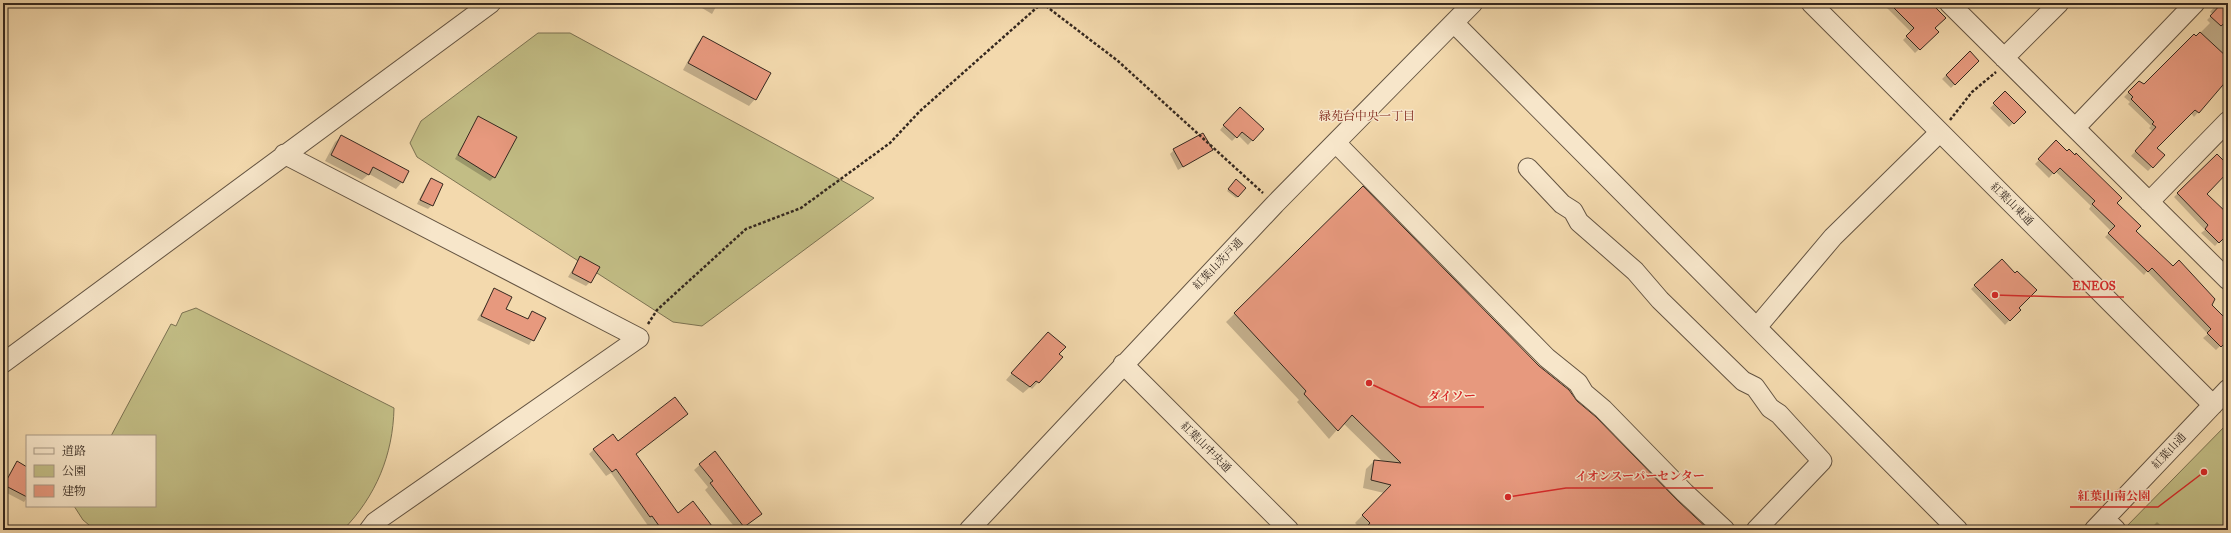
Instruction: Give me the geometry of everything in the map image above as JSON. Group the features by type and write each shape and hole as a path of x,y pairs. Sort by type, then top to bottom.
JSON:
{"street":[{"path":"3,363 284,154 491,3"},
{"name":"紅葉山茨戸通","path":"969,530 1123,364 1275,204 1473,3"},
{"name":"紅葉山東通","path":"1811,3 1944,127 2213,405"},
{"path":"1949,3 2002,63 2075,128 2227,278"},
{"path":"2002,63 2059,3"},
{"path":"2075,128 2195,3"},
{"path":"1454,23 1958,530"},
{"path":"2149,202 2228,121"},
{"path":"1757,328 1833,238 1944,127"},
{"path":"1336,143 1547,358 1578,383 1584,394 1604,409 1685,493 1725,530"},
{"path":"284,154 639,338 375,522 369,530"},
{"path":"1528,168 1562,204 1573,211 1579,222 1635,271 1660,300 1743,381 1755,387 1770,408 1779,414 1822,461 1756,530"},
{"name":"紅葉山中央通","path":"1123,364 1289,530"},
{"name":"紅葉山通","path":"2105,526 2228,388"}],"path":[{"path":"639,338 657,310 746,229 800,208 890,143 920,111 1042,3 1118,61 1275,204"},
{"path":"1944,127 1972,92 1989,79 2002,63"}],"green space":[{"path":"538,33 570,33 874,198 702,326 673,322 417,157 410,143 421,121"},
{"path":"196,308 394,408 390,442 380,474 365,503 343,530 95,530 83,520 75,507 156,507 156,435 112,435 171,324 176,326 182,313"},
{"path":"2228,423 2228,530 2123,530"}],"building":[{"path":"1889,3 1931,3 1946,18 1935,28 1939,32 1920,50 1906,36 1914,28"},
{"path":"2222,3 2228,3 2228,20 2221,26 2210,16"},
{"path":"2200,32 2228,58 2228,79 2199,113 2195,110 2157,148 2165,155 2153,168 2135,151 2156,127 2152,124 2154,122 2131,99 2133,97 2128,92 2139,81 2144,84 2194,34 2196,36"},
{"path":"703,36 771,73 756,100 688,63"},
{"path":"1970,51 1979,61 1955,85 1946,75"},
{"path":"2005,91 2026,112 2014,124 1993,103"},
{"path":"1240,107 1264,129 1253,141 1242,132 1237,138 1223,125"},
{"path":"478,116 517,137 495,178 458,155"},
{"path":"1203,133 1213,150 1183,167 1173,149"},
{"path":"341,135 409,171 403,183 373,167 369,175 331,155"},
{"path":"2056,140 2067,151 2069,149 2075,155 2076,153 2122,198 2117,203 2141,226 2136,231 2173,266 2179,260 2215,299 2212,305 2228,321 2228,340 2221,347 2207,333 2211,329 2152,268 2148,272 2108,233 2115,226 2092,204 2095,201 2060,168 2054,174 2038,159"},
{"path":"2217,154 2228,165 2228,172 2207,194 2228,214 2228,234 2219,243 2205,229 2208,225 2177,193"},
{"path":"431,178 443,184 433,206 420,200"},
{"path":"1236,179 1246,188 1238,197 1228,189"},
{"path":"1363,186 1539,366 1569,390 1577,401 1596,417 1678,501 1709,530 1364,530 1370,523 1362,515 1391,485 1371,480 1374,460 1401,463 1352,415 1338,431 1304,394 1306,391 1234,313"},
{"path":"580,256 600,267 591,283 572,273"},
{"path":"2002,259 2015,273 2017,271 2037,290 2019,308 2021,310 2010,321 1974,285"},
{"path":"494,288 512,297 506,309 528,319 532,311 546,318 534,341 481,316"},
{"path":"1048,332 1066,347 1059,354 1063,357 1039,383 1036,381 1030,387 1011,373"},
{"path":"675,397 688,414 636,454 678,513 693,501 715,530 662,530 652,516 650,517 616,469 612,472 593,449 613,434 618,441"},
{"path":"715,451 762,514 744,527 710,483 713,481 699,464"},
{"path":"17,461 26,466 26,496 4,485"}],"place":[{"name":"ENEOS","path":"1995,295"},
{"name":"ダイソー","path":"1369,383"},
{"name":"紅葉山南公園","path":"2204,472"},
{"name":"イオンスーパーセンター","path":"1508,497"}],"district":[{"name":"緑苑台中央一丁目","path":"1367,116"}]}
